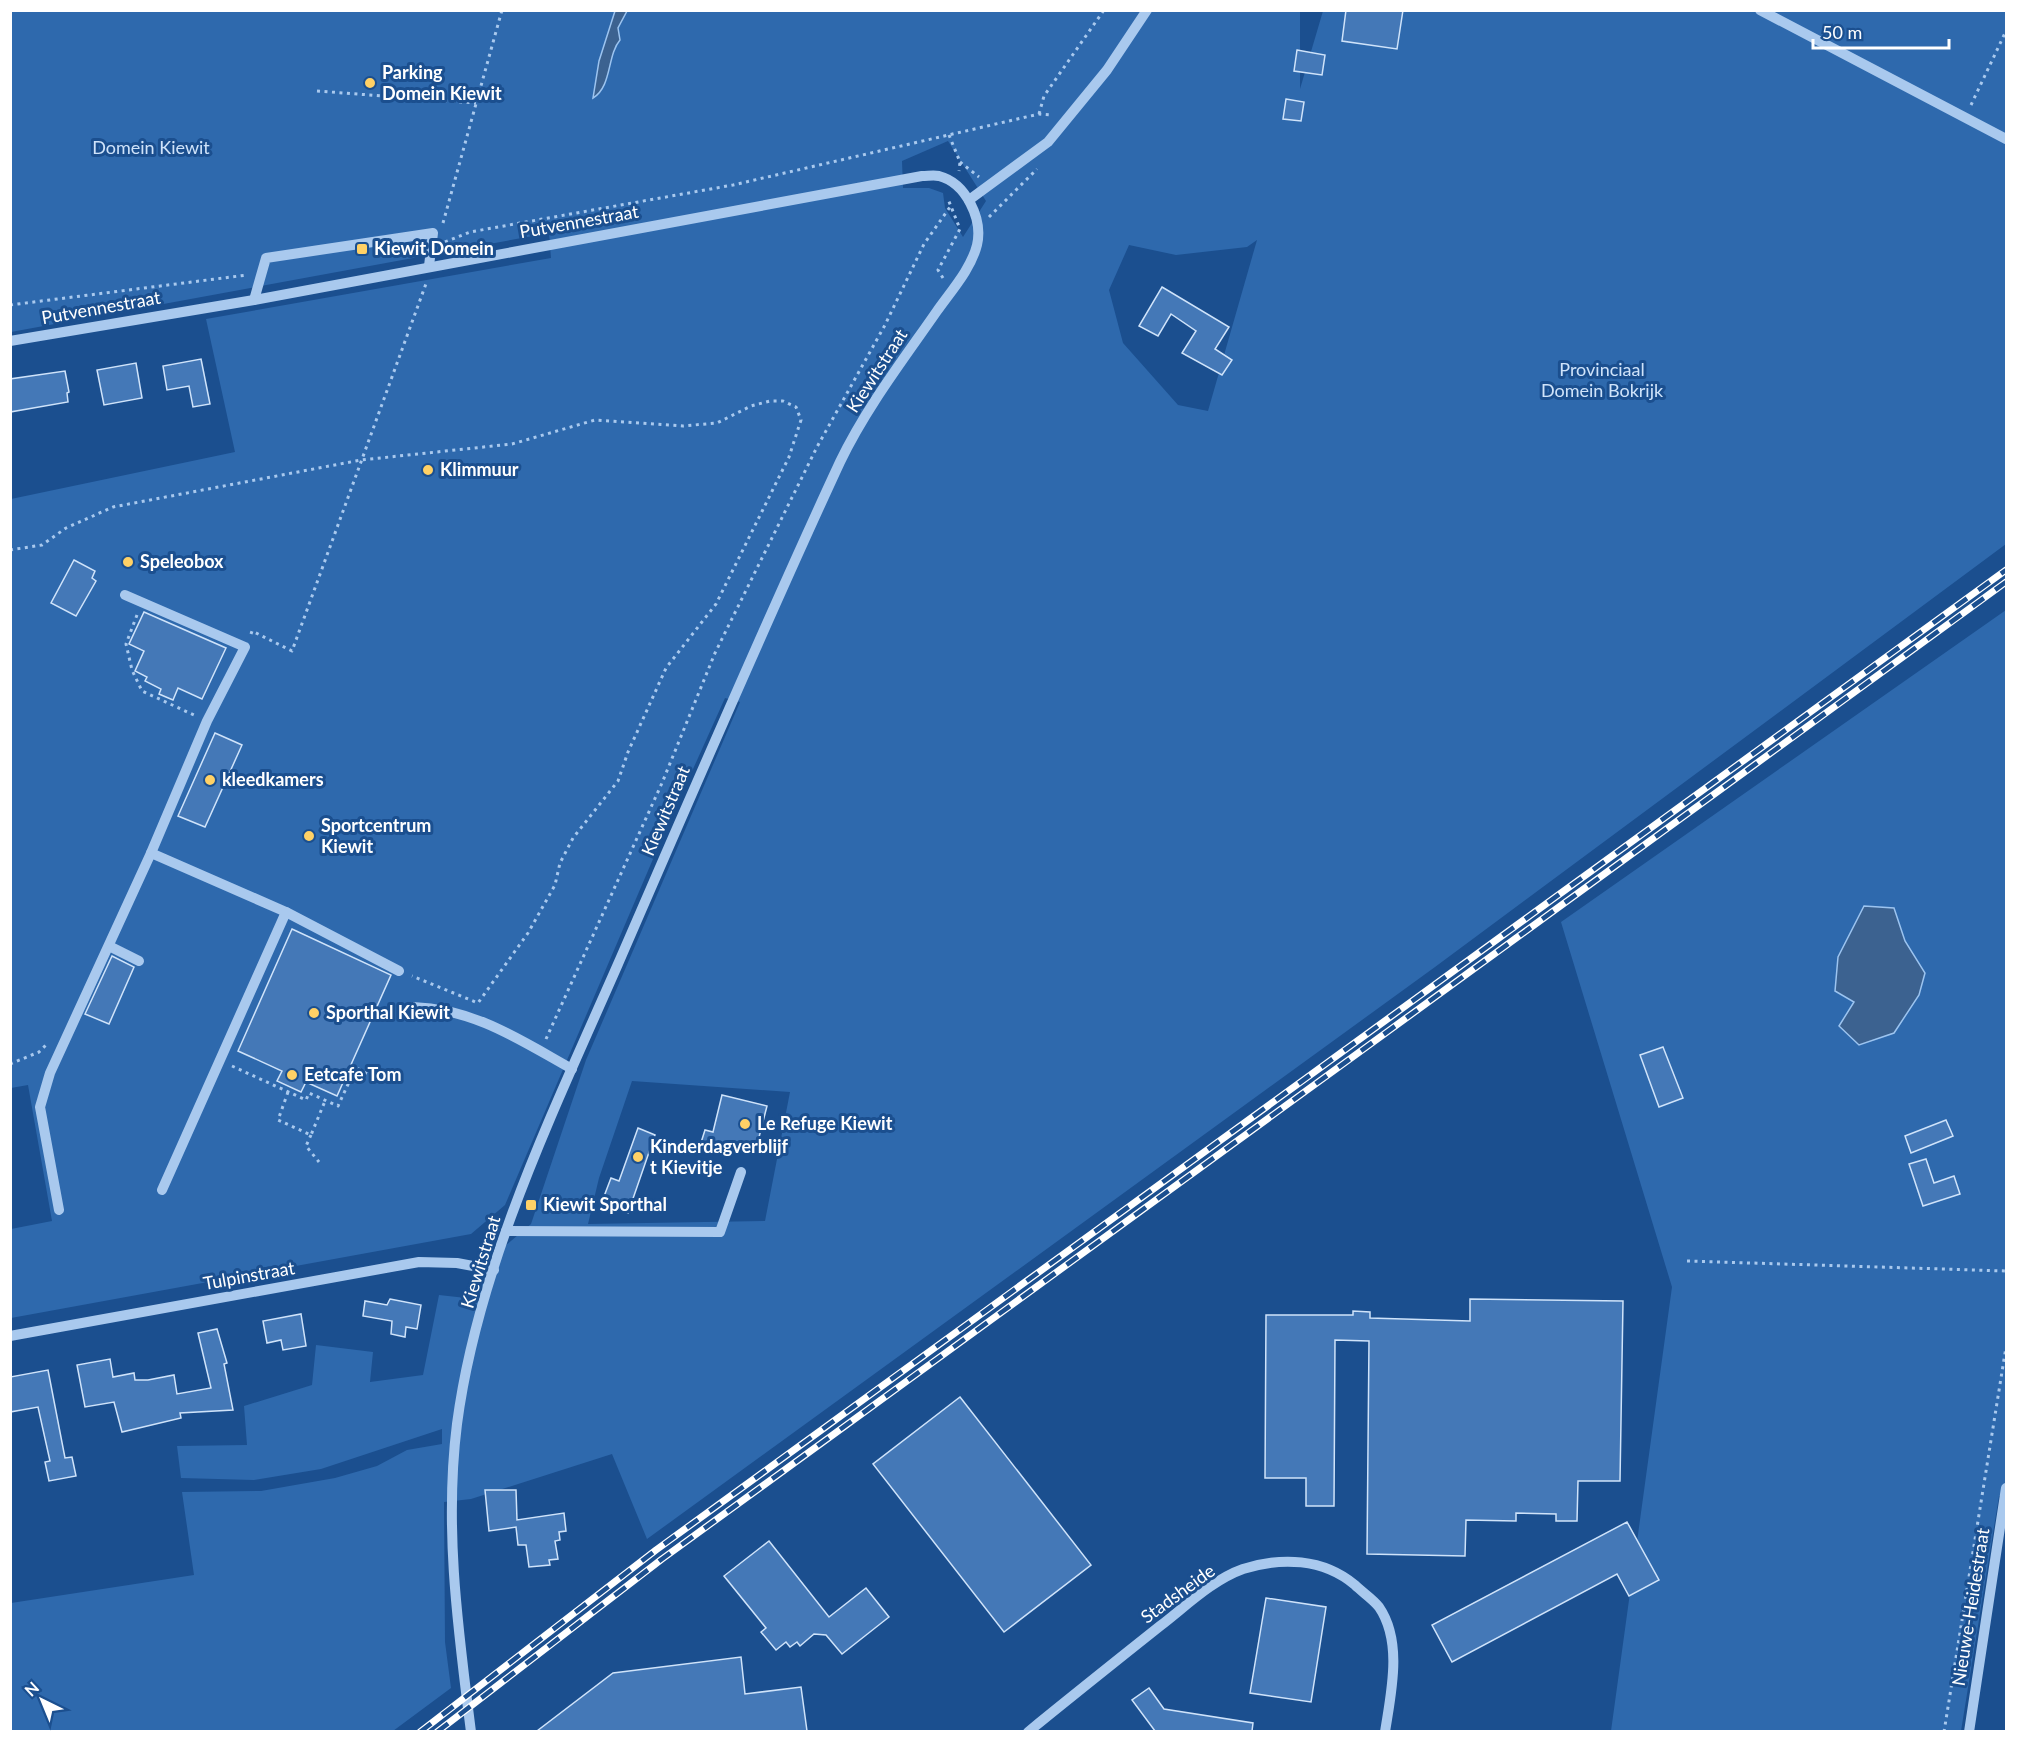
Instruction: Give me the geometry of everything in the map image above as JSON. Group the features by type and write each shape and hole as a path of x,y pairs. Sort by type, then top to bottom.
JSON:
{"street":[{"path":"969,200 1028,160 1048,142 1070,118 1147,10"},
{"path":"1760,10 2007,139"},
{"name":"Putvennestraat","path":"10,341 221,303 254,300 922,176 939,176 955,184 969,200"},
{"name":"Kiewitstraat","path":"471,1731 452,1566 452,1478 465,1377 506,1231 572,1070 741,682 843,457 877,398 973,255 978,242 978,221 969,200"},
{"path":"254,300 266,258 433,233 431,266"},
{"path":"59,1210 40,1107 50,1073 151,853 207,721 244,647 125,595"},
{"path":"151,853 286,912 399,971"},
{"path":"162,1190 286,912"},
{"path":"108,946 139,961"},
{"path":"413,1007 443,1008 487,1022 572,1070"},
{"path":"506,1231 720,1232 741,1172"},
{"name":"Tulpinstraat","path":"10,1336 419,1262 457,1263 494,1270"},
{"name":"Nieuwe-Heidestraat","path":"1969,1731 2007,1488"},
{"name":"Stadsheide","path":"1028,1731 1206,1590 1240,1570 1270,1562 1295,1561 1323,1566 1350,1582 1378,1607 1391,1640 1394,1676 1384,1731"}],"path":[{"path":"442,225 502,10"},
{"path":"1039,114 1044,96 1104,10"},
{"path":"1966,116 2007,31"},
{"path":"317,90 476,103"},
{"path":"432,247 470,232 733,185 1039,114 1070,118"},
{"path":"949,134 960,162 959,176"},
{"path":"960,162 982,179"},
{"path":"949,195 960,229 938,270 954,286"},
{"path":"995,202 999,207"},
{"path":"541,1052 662,783 715,653 817,447 885,325 924,244 951,207"},
{"path":"244,647 252,631 292,651 431,266"},
{"path":"10,305 262,272"},
{"path":"10,550 42,544 66,528 113,507 361,460 512,444 595,420 666,426 717,423 751,406 770,400 783,401 796,407 801,420 789,457 716,604 666,668 628,752 618,781 573,838 560,863 555,885 528,933 478,1003 399,971"},
{"path":"143,603 126,644 132,670 142,691 207,721"},
{"path":"10,1064 39,1052 52,1039"},
{"path":"219,1061 306,1100 309,1093 338,1106 356,1067"},
{"path":"351,1065 374,1077"},
{"path":"288,1092 278,1120 311,1135"},
{"path":"319,1162 306,1146 325,1101"},
{"path":"1688,1261 2007,1271"},
{"path":"1944,1731 2007,1347"}],"green space":[{"path":"11,11 1300,11 1300,89 1323,11 2006,11 2006,544 1435,967 647,1539 612,1454 471,1499 444,1502 445,1642 451,1688 393,1731 11,1731 11,1603 194,1575 182,1492 261,1491 335,1478 377,1466 407,1450 442,1444 442,1429 321,1469 254,1480 181,1478 177,1446 247,1445 244,1406 312,1385 316,1345 373,1352 370,1382 423,1375 439,1295 475,1299 486,1262 531,1224 586,1060 740,702 725,698 662,838 505,1205 471,1234 11,1318 11,1229 52,1221 28,1085 11,1088 11,499 235,452 206,319 551,258 549,233 11,332","holes":["948,141 986,201 963,237 945,208 943,193 929,188 903,188 902,161","1257,240 1208,411 1178,405 1123,343 1109,290 1129,245 1176,255 1247,247","632,1081 790,1092 765,1221 588,1224 599,1178"]},
{"path":"2006,610 2006,1494 1999,1496 1961,1731 1611,1731 1672,1287 1561,922","holes":["1894,908 1905,941 1925,973 1839,1026 1854,1002 1838,956 1851,934"]}],"shaded area":[{"path":"615,11 627,11 618,28 620,40 613,54 606,79 599,93 593,98 599,61"},
{"path":"1864,906 1894,908 1905,941 1925,973 1919,995 1894,1033 1859,1045 1839,1026 1854,1002 1835,991 1838,957"}],"building":[{"path":"1346,10 1403,10 1397,49 1342,41"},
{"path":"1297,50 1325,55 1322,75 1294,71"},
{"path":"1286,99 1304,102 1301,121 1283,119"},
{"path":"1162,287 1229,327 1215,349 1232,360 1222,375 1182,353 1196,331 1171,314 1158,336 1139,326"},
{"path":"201,359 210,404 193,407 189,386 167,390 163,366"},
{"path":"136,363 142,398 104,405 97,370"},
{"path":"65,371 69,392 67,393 68,402 10,412 10,379"},
{"path":"74,560 95,571 92,578 96,581 76,616 51,603"},
{"path":"144,612 226,648 202,699 178,688 173,700 159,694 161,689 145,681 147,677 135,671 144,651 129,644"},
{"name":"kleedkamers","path":"215,733 242,745 205,827 178,816"},
{"name":"Sporthal Kiewit","path":"292,929 391,975 337,1096 306,1082 301,1092 277,1081 282,1071 238,1051"},
{"path":"112,956 134,967 109,1024 85,1014"},
{"path":"1663,1047 1683,1098 1659,1107 1640,1055"},
{"name":"Le Refuge Kiewit","path":"722,1095 767,1106 757,1145 748,1143 747,1149 718,1142 715,1154 699,1149 705,1130 713,1132"},
{"path":"1946,1120 1953,1136 1911,1153 1905,1136"},
{"name":"Kinderdagverblijf t Kievitje","path":"638,1128 655,1135 628,1213 610,1206 611,1202 603,1199 611,1178 619,1181"},
{"path":"1926,1159 1934,1183 1954,1176 1960,1194 1923,1206 1909,1164"},
{"path":"390,1299 421,1305 417,1329 406,1327 405,1337 391,1334 392,1321 363,1316 365,1301 387,1305"},
{"path":"1470,1299 1623,1301 1620,1481 1578,1481 1577,1521 1556,1521 1556,1514 1516,1513 1516,1521 1466,1520 1465,1556 1367,1554 1369,1341 1335,1340 1334,1506 1306,1506 1306,1478 1265,1478 1266,1315 1353,1315 1353,1311 1370,1312 1370,1318 1470,1321"},
{"path":"301,1314 306,1346 283,1350 281,1340 267,1343 263,1321"},
{"path":"217,1329 227,1363 224,1364 233,1410 180,1413 181,1418 122,1432 114,1402 85,1407 77,1365 110,1359 113,1377 134,1373 135,1380 148,1380 174,1375 177,1394 211,1388 198,1333"},
{"path":"48,1370 65,1458 72,1457 76,1476 49,1481 45,1462 50,1461 38,1407 10,1412 10,1377"},
{"path":"960,1397 1091,1565 1004,1632 873,1464"},
{"path":"485,1490 516,1490 517,1520 564,1513 566,1531 559,1532 560,1540 555,1541 558,1559 549,1560 550,1565 529,1567 526,1545 518,1545 516,1527 489,1531"},
{"path":"1627,1522 1659,1580 1629,1596 1617,1574 1452,1662 1432,1625"},
{"path":"769,1541 829,1617 866,1588 889,1617 842,1654 826,1635 814,1634 800,1646 797,1642 790,1647 786,1642 776,1650 761,1632 766,1628 724,1576"},
{"path":"1266,1598 1326,1607 1311,1702 1250,1693"},
{"path":"741,1657 745,1694 801,1687 807,1731 537,1731 613,1673"},
{"path":"1149,1688 1164,1709 1253,1723 1252,1731 1155,1731 1132,1700"}],"railway":[{"path":"420,1732 656,1550 2006,570"},
{"path":"437,1732 662,1559 2006,582"}],"place":[{"name":"Parking Domein Kiewit","path":"370,83"},
{"name":"Kiewit Domein","path":"362,249"},
{"name":"Klimmuur","path":"428,470"},
{"name":"Speleobox","path":"128,562"},
{"name":"kleedkamers","path":"210,780"},
{"name":"Sportcentrum Kiewit","path":"309,836"},
{"name":"Sporthal Kiewit","path":"314,1013"},
{"name":"Eetcafe Tom","path":"292,1075"},
{"name":"Le Refuge Kiewit","path":"745,1124"},
{"name":"Kinderdagverblijf t Kievitje","path":"638,1157"},
{"name":"Kiewit Sporthal","path":"531,1205"}],"park label":[{"name":"Domein Kiewit","path":"151,148"},
{"name":"Provinciaal Domein Bokrijk","path":"1602,380"}]}
